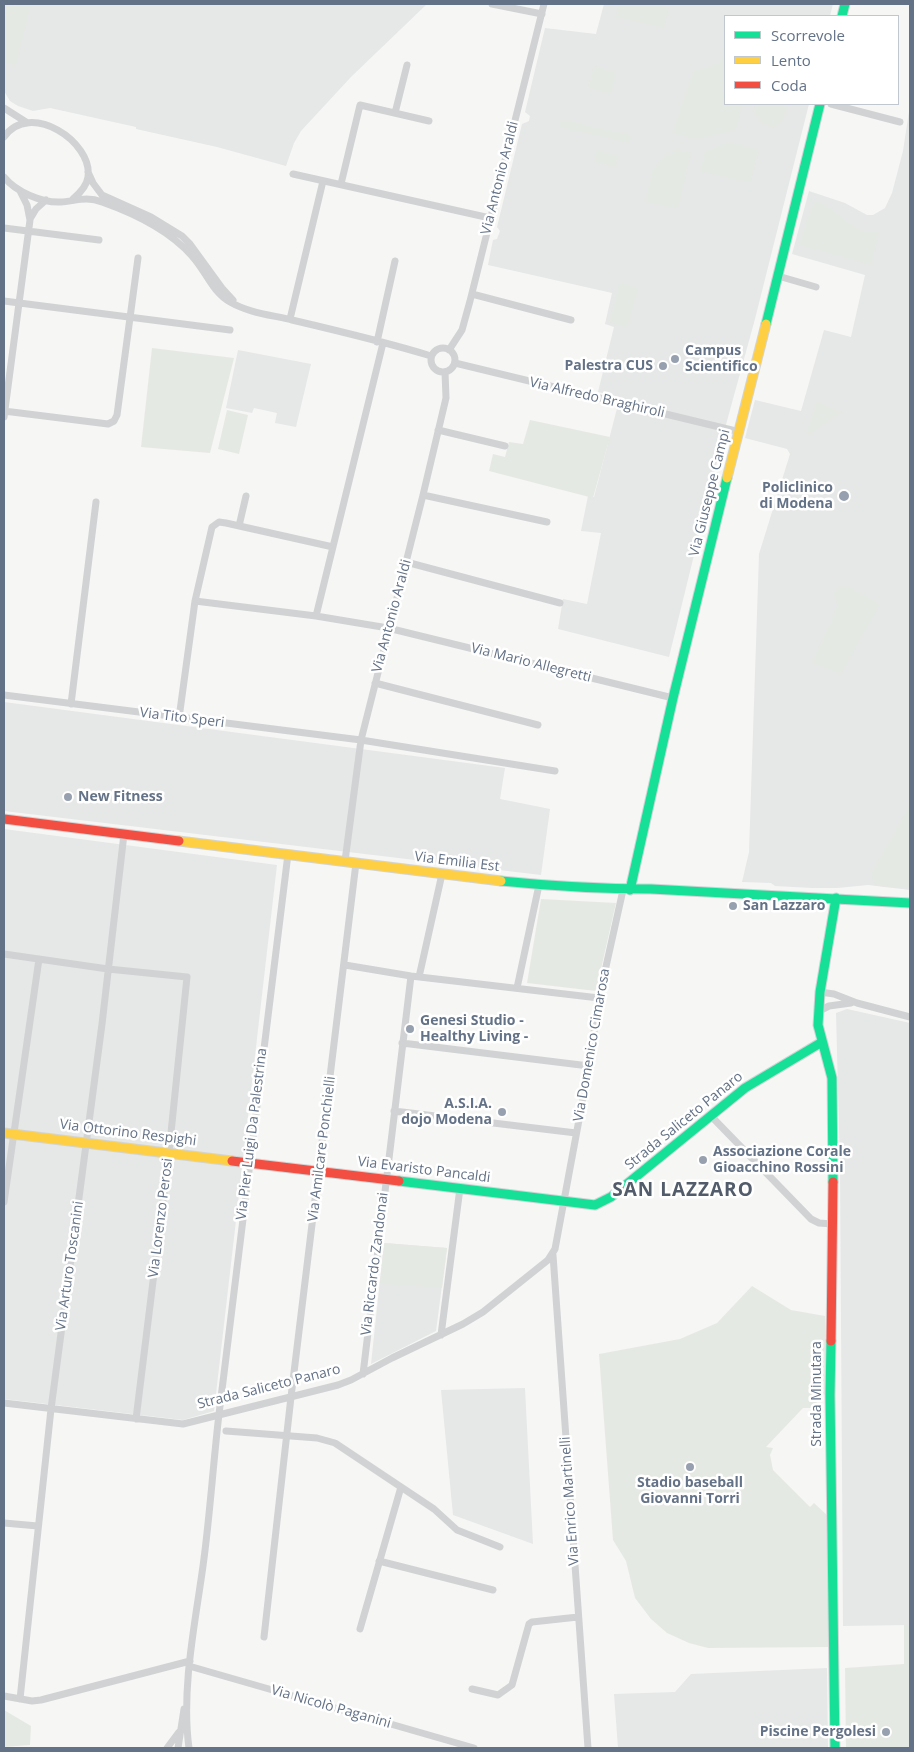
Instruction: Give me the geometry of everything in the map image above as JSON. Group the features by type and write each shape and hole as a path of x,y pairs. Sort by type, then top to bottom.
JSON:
{"street":[{"path":"492,4 542,14"},
{"name":"Via Antonio Araldi","path":"449,350 462,330 472,294 544,4"},
{"path":"396,113 407,65"},
{"path":"341,184 360,105 429,121"},
{"name":"Via Giuseppe Campi","path":"627,890 820,105"},
{"path":"835,105 900,122"},
{"path":"4,108 26,122"},
{"path":"4,137 12,128 26,122 43,123 64,135 82,153 88,164 88,180 83,189 73,199"},
{"path":"88,172 102,195 150,217 182,236 196,251 226,293 241,307"},
{"path":"293,174 490,218"},
{"path":"4,177 20,190 46,200 57,202 73,199 100,201 144,221 165,234 193,257 223,297 246,310 290,319 431,356"},
{"path":"290,319 323,180"},
{"path":"20,190 27,205 30,220"},
{"path":"46,200 36,209 30,220 4,413 112,423 117,415 138,258"},
{"path":"4,228 99,240"},
{"path":"316,616 380,342 395,261"},
{"path":"778,276 816,287"},
{"path":"472,294 571,320"},
{"path":"4,301 230,330"},
{"path":"439,349 449,350 454,354 455,363 449,371 435,370 431,363 431,356 439,349"},
{"name":"Via Alfredo Braghiroli","path":"455,363 740,432"},
{"name":"Via Antonio Araldi","path":"345,861 361,740 423,495 446,395 445,372"},
{"path":"438,430 506,446"},
{"path":"423,495 547,522"},
{"path":"239,526 246,496"},
{"path":"71,704 96,502"},
{"path":"179,718 195,601 212,527 219,522 333,547"},
{"path":"406,562 560,602"},
{"name":"Via Mario Allegretti","path":"195,601 316,616 388,628 673,698"},
{"path":"374,683 538,725"},
{"name":"Via Tito Speri","path":"4,695 361,740 555,771"},
{"name":"Via Emilia Est","path":"4,818 539,885 910,903"},
{"name":"Via Arturo Toscanini","path":"20,1699 51,1409 87,1142 124,834"},
{"name":"Via Pier Luigi Da Palestrina","path":"188,1689 211,1508 212,1477 249,1161 288,854"},
{"name":"Via Amilcare Ponchielli","path":"264,1637 356,862"},
{"name":"Via Riccardo Zandonai","path":"363,1374 402,1043 415,976 442,874"},
{"path":"517,988 539,885"},
{"name":"Via Domenico Cimarosa","path":"563,1202 589,1066 599,998 627,890"},
{"path":"822,1042 818,1025 820,992 836,898"},
{"path":"4,954 108,969"},
{"path":"4,1202 8,1133 39,959"},
{"path":"345,965 415,976 599,998"},
{"name":"Via Lorenzo Perosi","path":"108,969 187,977 169,1152 136,1419"},
{"path":"820,992 834,994 857,1003 910,1017"},
{"path":"819,1011 842,1003 857,1003"},
{"name":"Strada Saliceto Panaro","path":"595,1205 611,1197 745,1088 822,1042"},
{"name":"Strada Minutara","path":"822,1042 832,1078 830,1395 835,1748"},
{"path":"402,1043 589,1066"},
{"path":"394,1111 576,1133"},
{"path":"710,1115 811,1219 819,1223 832,1224"},
{"name":"Via Ottorino Respighi","path":"8,1133 249,1161"},
{"name":"Via Evaristo Pancaldi","path":"249,1161 595,1205"},
{"path":"441,1334 460,1188"},
{"path":"553,1255 563,1202"},
{"name":"Strada Saliceto Panaro","path":"4,1403 183,1424 338,1385 483,1312 553,1255"},
{"name":"Via Enrico Martinelli","path":"553,1255 588,1748"},
{"path":"226,1431 318,1438 335,1443 434,1509 457,1530 500,1547"},
{"path":"360,1629 378,1561 401,1487"},
{"path":"4,1523 38,1526"},
{"path":"378,1561 493,1590"},
{"path":"472,1689 498,1695 512,1685 529,1624 532,1622 578,1617"},
{"path":"4,1696 32,1701 41,1700 190,1664"},
{"name":"Via Nicolò Paganini","path":"190,1664 474,1748"},
{"path":"178,1748 188,1689"},
{"path":"188,1689 189,1748"},
{"path":"167,1748 180,1730"}],"shaded area":[{"path":"4,4 427,4 351,77 301,131 294,143 286,166 217,147 136,129 136,127 50,108 33,111 18,106 10,101 4,91"},
{"path":"4,4 31,4 16,66 4,62"},
{"name":"Campus Scientifico","path":"604,4 833,4 830,15 724,15 724,105 809,105 755,319 727,421 669,657 558,629 563,599 587,604 601,533 581,531 588,496 594,497 620,397 598,392 614,327 605,324 612,293 488,265 493,240 497,239 500,231 497,227 522,124 529,121 530,116 525,112 545,28 596,34"},
{"path":"619,4 669,4 664,28 616,17"},
{"path":"724,55 724,105 742,105 737,127 734,131 697,139 672,133 695,69 712,66"},
{"path":"594,66 616,72 611,94 588,88"},
{"path":"756,105 787,105 784,117 779,125 775,127 766,126 754,111"},
{"name":"Policlinico di Modena","path":"910,105 910,890 868,885 812,888 742,882 749,852 759,554 790,454 787,449 745,438 755,400 801,411 824,330 851,337 865,275 792,254 809,191 845,203 867,215 873,215 885,208 892,193 903,151"},
{"path":"561,119 631,135 629,143 559,127"},
{"path":"729,142 759,150 750,183 700,171 705,151"},
{"path":"674,149 691,153 678,209 645,202 653,170 666,154 673,154"},
{"path":"596,150 618,156 615,167 594,162"},
{"path":"817,201 862,230 870,232 879,231 872,265 799,245 812,205"},
{"path":"620,283 638,288 628,327 609,322"},
{"path":"152,348 234,358 210,453 141,447"},
{"path":"238,350 311,364 296,427 275,423 277,413 254,408 252,413 226,408"},
{"path":"816,401 842,412 806,437"},
{"path":"227,410 248,415 239,454 218,449"},
{"path":"530,420 610,437 593,498 489,471 493,454 505,457 509,442 523,444"},
{"path":"847,586 880,604 841,674 812,663 838,605 833,594 838,587"},
{"path":"4,702 505,768 500,799 550,809 541,875 4,811"},
{"path":"910,805 910,888 878,886 873,880 872,872"},
{"path":"4,829 277,865 214,1411 183,1420 4,1399"},
{"path":"541,899 616,903 596,991 527,983"},
{"path":"847,1009 910,1023 910,1625 843,1626 840,1167 836,1013"},
{"path":"384,1243 447,1248 436,1331 371,1364"},
{"path":"384,1243 447,1248 442,1288 380,1284"},
{"name":"Stadio baseball Giovanni Torri","path":"752,1286 791,1310 825,1316 826,1393 811,1408 803,1408 766,1447 773,1448 770,1455 773,1470 810,1507 814,1503 829,1517 829,1647 708,1648 689,1643 667,1633 651,1619 635,1598 626,1561 613,1540 599,1354 680,1339 717,1323"},
{"path":"525,1388 533,1544 453,1515 441,1390"},
{"path":"904,1625 910,1625 910,1748 846,1748 845,1668 904,1664"},
{"path":"827,1668 828,1748 618,1748 614,1694 675,1692 691,1674"},
{"path":"4,1710 31,1726 30,1745 4,1747"}],"traffic: fast":[{"path":"842,15 845,4"},
{"path":"766,324 820,105"},
{"path":"630,890 673,698 727,478"},
{"path":"501,881 576,887 651,889 910,903"},
{"path":"833,1182 832,1078 818,1025 820,992 836,898"},
{"path":"399,1181 595,1205 611,1197 745,1088 822,1042"},
{"path":"831,1341 830,1395 835,1748"}],"traffic: slow":[{"path":"727,478 766,324"},
{"path":"179,841 501,881"},
{"path":"4,1133 232,1161"}],"traffic: jam":[{"path":"4,819 179,841"},
{"path":"232,1161 399,1181"},
{"path":"831,1341 833,1182"}],"place":[{"name":"Campus Scientifico","path":"675,359"},
{"name":"Palestra CUS","path":"663,366"},
{"name":"Policlinico di Modena","path":"844,496"},
{"name":"New Fitness","path":"68,797"},
{"name":"San Lazzaro","path":"733,906"},
{"name":"Genesi Studio - Healthy Living -","path":"410,1029"},
{"name":"A.S.I.A. dojo Modena","path":"502,1112"},
{"name":"Associazione Corale Gioacchino Rossini","path":"703,1160"},
{"name":"Stadio baseball Giovanni Torri","path":"690,1467"},
{"name":"Piscine Pergolesi","path":"886,1732"}],"district":[{"name":"SAN LAZZARO","path":"683,1191"}]}
